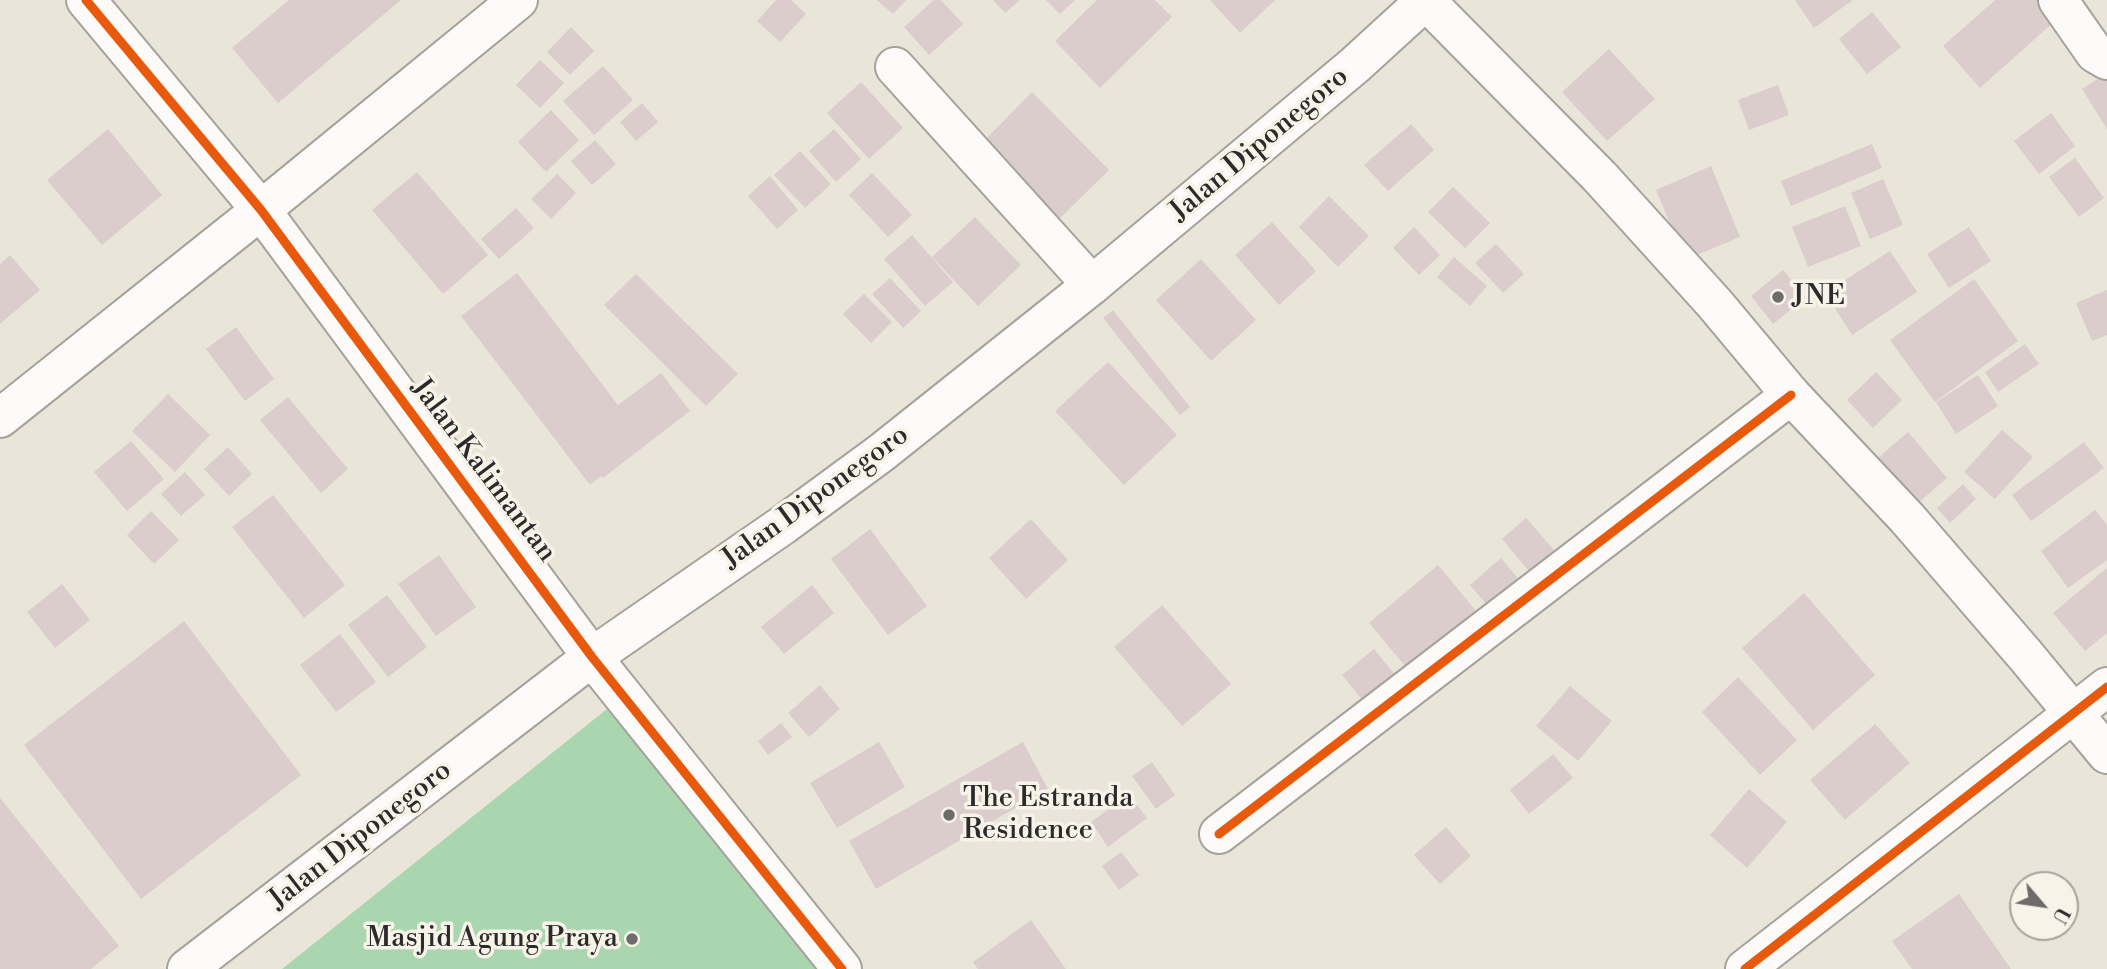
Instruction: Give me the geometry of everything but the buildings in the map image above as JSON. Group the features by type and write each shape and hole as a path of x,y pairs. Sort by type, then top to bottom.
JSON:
{"street":[{"name":"Jalan Kalimantan","path":"86,0 261,210 593,657 842,969"},
{"path":"0,418 518,0"},
{"path":"1425,0 1600,177 1715,304 1791,395 1907,519 2107,754"},
{"name":"Jalan Diponegoro","path":"187,969 593,657 881,453 1092,285 1355,65 1425,0"},
{"path":"2058,0 2095,53 2107,60"},
{"path":"895,67 1092,285"},
{"path":"1219,834 1791,395"},
{"path":"1745,969 2107,687"}],"green space":[{"path":"612,705 827,969 282,969"}],"cycle path":[{"path":"86,0 261,210 592,657 842,969"},
{"path":"1219,834 1791,395"},
{"path":"1745,969 2107,687"}],"place":[{"name":"JNE","path":"1778,297"},
{"name":"The Estranda Residence","path":"949,815"},
{"name":"Masjid Agung Praya","path":"632,939"}]}
